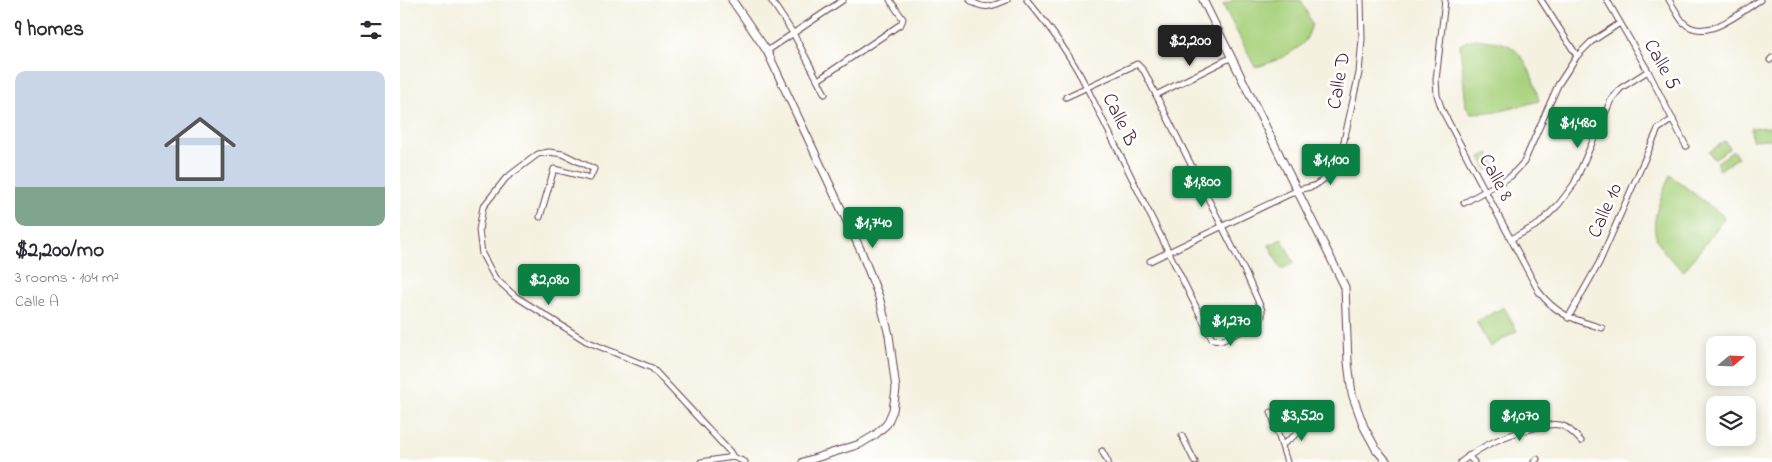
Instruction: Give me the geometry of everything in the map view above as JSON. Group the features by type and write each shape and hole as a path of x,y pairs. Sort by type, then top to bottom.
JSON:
{"street":[{"path":"732,0 767,51 862,251 879,297 888,335 896,389 893,410 886,424 875,435 860,444 803,462"},
{"path":"771,0 793,33 825,94"},
{"path":"767,51 843,0"},
{"path":"818,80 901,24 903,19 890,0"},
{"path":"970,0 976,5 990,8 1007,0"},
{"name":"Calle B","path":"1027,0 1070,55 1205,326 1212,339 1223,340 1254,325 1262,317 1262,310 1222,226"},
{"path":"1203,0 1345,286 1348,362 1352,394 1364,427 1376,449 1387,462"},
{"name":"Calle D","path":"1150,261 1298,190 1314,186 1333,173 1340,159 1358,73 1362,39 1361,0"},
{"name":"Calle 8","path":"1446,0 1436,80 1437,95 1442,110 1539,292 1549,305 1568,318 1602,328"},
{"path":"1542,0 1577,56"},
{"name":"Calle 5","path":"1606,0 1648,71 1686,146"},
{"path":"1669,0 1683,22 1689,27 1702,30 1714,28 1760,0"},
{"path":"1464,203 1511,176 1524,162 1558,86 1577,56 1591,42 1620,23"},
{"path":"1156,95 1232,57"},
{"path":"1066,97 1137,64 1144,71 1222,226"},
{"path":"1511,239 1539,224 1560,204 1574,184 1611,100 1621,88 1648,71"},
{"name":"Calle 10","path":"1568,318 1600,263 1658,130 1673,119"},
{"path":"540,217 554,169 590,178 594,169 563,154 549,152 538,154 506,178 483,207 479,230 482,254 495,278 514,296 586,341 652,368 733,457"},
{"path":"1271,412 1287,462"},
{"path":"1282,445 1310,424"},
{"path":"1461,462 1485,445 1507,435 1551,424 1559,424 1566,427 1581,441"},
{"path":"1182,436 1196,462"},
{"path":"1102,451 1108,462"},
{"path":"1468,456 1474,462"},
{"path":"701,462 733,457 745,462"}],"green space":[{"path":"1233,0 1301,0 1312,24 1308,36 1303,44 1291,53 1255,67 1223,5"},
{"path":"1475,39 1502,43 1516,51 1526,63 1539,101 1501,111 1471,113 1466,106 1460,45"},
{"path":"1772,127 1772,139 1752,140 1751,128"},
{"path":"1725,141 1730,148 1714,159 1709,152"},
{"path":"1733,151 1738,157 1720,170 1716,163"},
{"path":"1489,153 1496,167 1487,171 1480,157"},
{"path":"1670,175 1722,215 1724,219 1684,271 1662,248 1656,238 1654,228 1655,217"},
{"path":"1282,239 1294,263 1281,269 1269,245"},
{"path":"1504,307 1517,331 1490,347 1476,322"}]}
